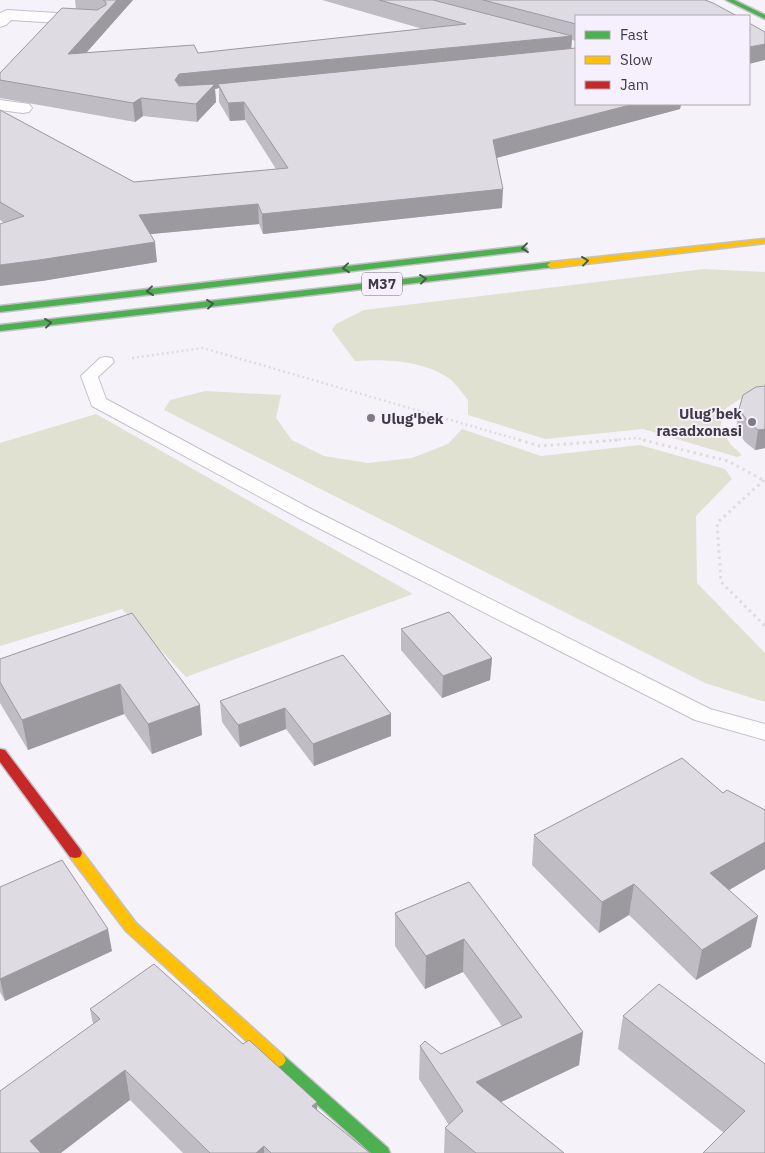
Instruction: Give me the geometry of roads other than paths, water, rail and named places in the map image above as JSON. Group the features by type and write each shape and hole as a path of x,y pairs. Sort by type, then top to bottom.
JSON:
{"main road":[{"path":"729,0 765,17"},
{"name":"M37","path":"0,328 765,240"},
{"name":"M37","path":"0,309 534,247"},
{"path":"0,753 131,927 382,1153"}],"street":[{"path":"0,22 6,15 99,20"},
{"path":"0,105 23,108"}],"lane":[{"path":"106,362 89,376 98,402 306,514 703,715 765,732"}],"place":[{"name":"Ulug'bek","path":"371,418"},
{"name":"Ulug’bek rasadxonasi","path":"752,422"}]}
